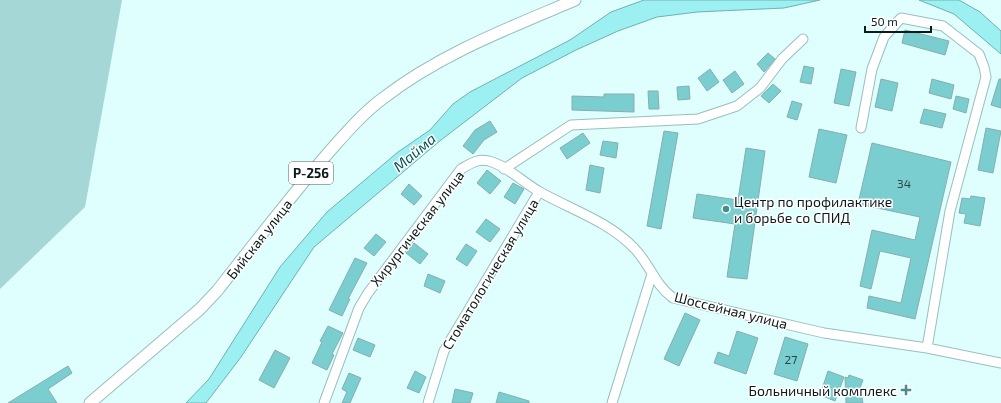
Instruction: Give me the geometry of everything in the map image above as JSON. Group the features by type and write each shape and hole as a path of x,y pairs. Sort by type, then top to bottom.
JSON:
{"main road":[{"name":"Бийская улица","path":"90,403 200,309 217,291 311,172 356,123 381,99 409,80 471,44 575,0"}],"street":[{"path":"862,128 872,68 884,37 901,18 943,26 978,54 984,67 986,77 950,211 927,348"},
{"path":"504,169 571,125 698,119 737,106 760,88 782,59 803,39"},
{"name":"Хирургическая улица","path":"324,403 359,308 368,293 461,169 476,160 487,160 496,163 504,169"},
{"name":"Шоссейная улица","path":"504,169 539,192 604,224 633,247 642,257 664,292 673,298 824,333 927,348 1001,363"},
{"name":"Стоматологическая улица","path":"428,403 444,351 539,192"},
{"path":"612,403 652,274"}],"shaded area":[{"path":"0,0 122,0 85,207 0,289"}],"water":[{"name":"Майма","path":"644,0 820,0 784,8 697,12 657,17 618,31 576,50 522,78 441,140 314,247 241,357 206,403 186,403 209,379 280,267 327,212 398,152 430,130 453,104 470,92 570,40 611,12"},
{"path":"919,0 959,0 980,12 1001,31 1001,54 954,14"}],"building":[{"path":"905,30 949,41 945,55 902,43"},
{"path":"768,53 775,59 764,72 757,64"},
{"path":"804,66 814,68 811,84 800,82"},
{"path":"710,69 719,82 707,91 698,78"},
{"path":"841,69 856,72 849,106 834,103"},
{"path":"735,71 744,84 732,93 723,80"},
{"path":"881,79 898,83 892,111 875,107"},
{"path":"932,79 954,85 951,99 929,93"},
{"path":"999,79 1001,79 1001,108 991,105"},
{"path":"773,84 781,91 769,103 761,96"},
{"path":"689,86 690,99 678,100 677,87"},
{"path":"648,91 658,91 659,109 649,109"},
{"path":"604,94 634,94 634,112 572,110 572,96 604,97"},
{"path":"956,96 969,99 966,113 953,109"},
{"path":"792,101 802,104 797,120 787,117"},
{"path":"924,109 946,114 942,128 920,123"},
{"path":"490,121 497,132 484,140 473,154 463,146 475,130"},
{"path":"986,128 1001,131 993,173 978,170"},
{"path":"819,129 847,135 836,183 809,177"},
{"path":"664,131 678,133 661,229 647,226"},
{"path":"583,133 590,143 567,159 560,148"},
{"path":"603,141 618,143 616,158 600,155"},
{"path":"872,143 951,162 915,319 867,308 869,296 901,303 911,258 880,251 871,289 860,286 872,230 915,240 920,217 858,204"},
{"name":"Центр по профилактике и борьбе со СПИД","path":"746,148 765,151 747,279 727,277 735,224 693,218 697,194 738,200"},
{"path":"590,165 604,168 600,193 586,190"},
{"path":"487,170 501,181 490,194 477,183"},
{"path":"513,183 524,189 515,204 504,197"},
{"path":"409,184 422,196 414,205 401,194"},
{"path":"971,196 985,198 980,226 964,223 966,214 959,213 962,198 970,199"},
{"path":"486,219 500,229 490,242 476,232"},
{"path":"376,234 386,242 374,256 364,248"},
{"path":"414,243 428,254 420,264 406,253"},
{"path":"466,244 477,251 467,266 456,259"},
{"path":"355,258 367,263 348,299 350,299 342,316 329,310"},
{"path":"428,274 445,281 440,293 424,286"},
{"path":"685,313 700,320 679,366 664,359"},
{"path":"328,326 343,333 332,354 334,355 327,370 312,363 322,342 320,341"},
{"path":"737,331 758,338 746,374 714,363 718,352 729,356"},
{"path":"785,337 808,344 797,381 774,374"},
{"path":"358,338 375,345 370,357 353,350"},
{"path":"275,350 290,358 274,388 259,380"},
{"path":"68,366 72,373 48,389 57,403 8,403"},
{"path":"415,371 426,377 419,393 407,388"},
{"path":"828,371 844,377 835,401 820,395"},
{"path":"349,373 361,378 350,403 342,403 347,392 342,389"},
{"path":"849,375 863,380 860,388 863,403 846,403 845,377 848,378"},
{"path":"455,389 473,393 470,403 452,403"},
{"path":"499,392 529,401 529,403 496,403"}],"place":[{"name":"Центр по профилактике и борьбе со СПИД","path":"726,209"},
{"name":"Больничный комплекс","path":"906,390"}]}
